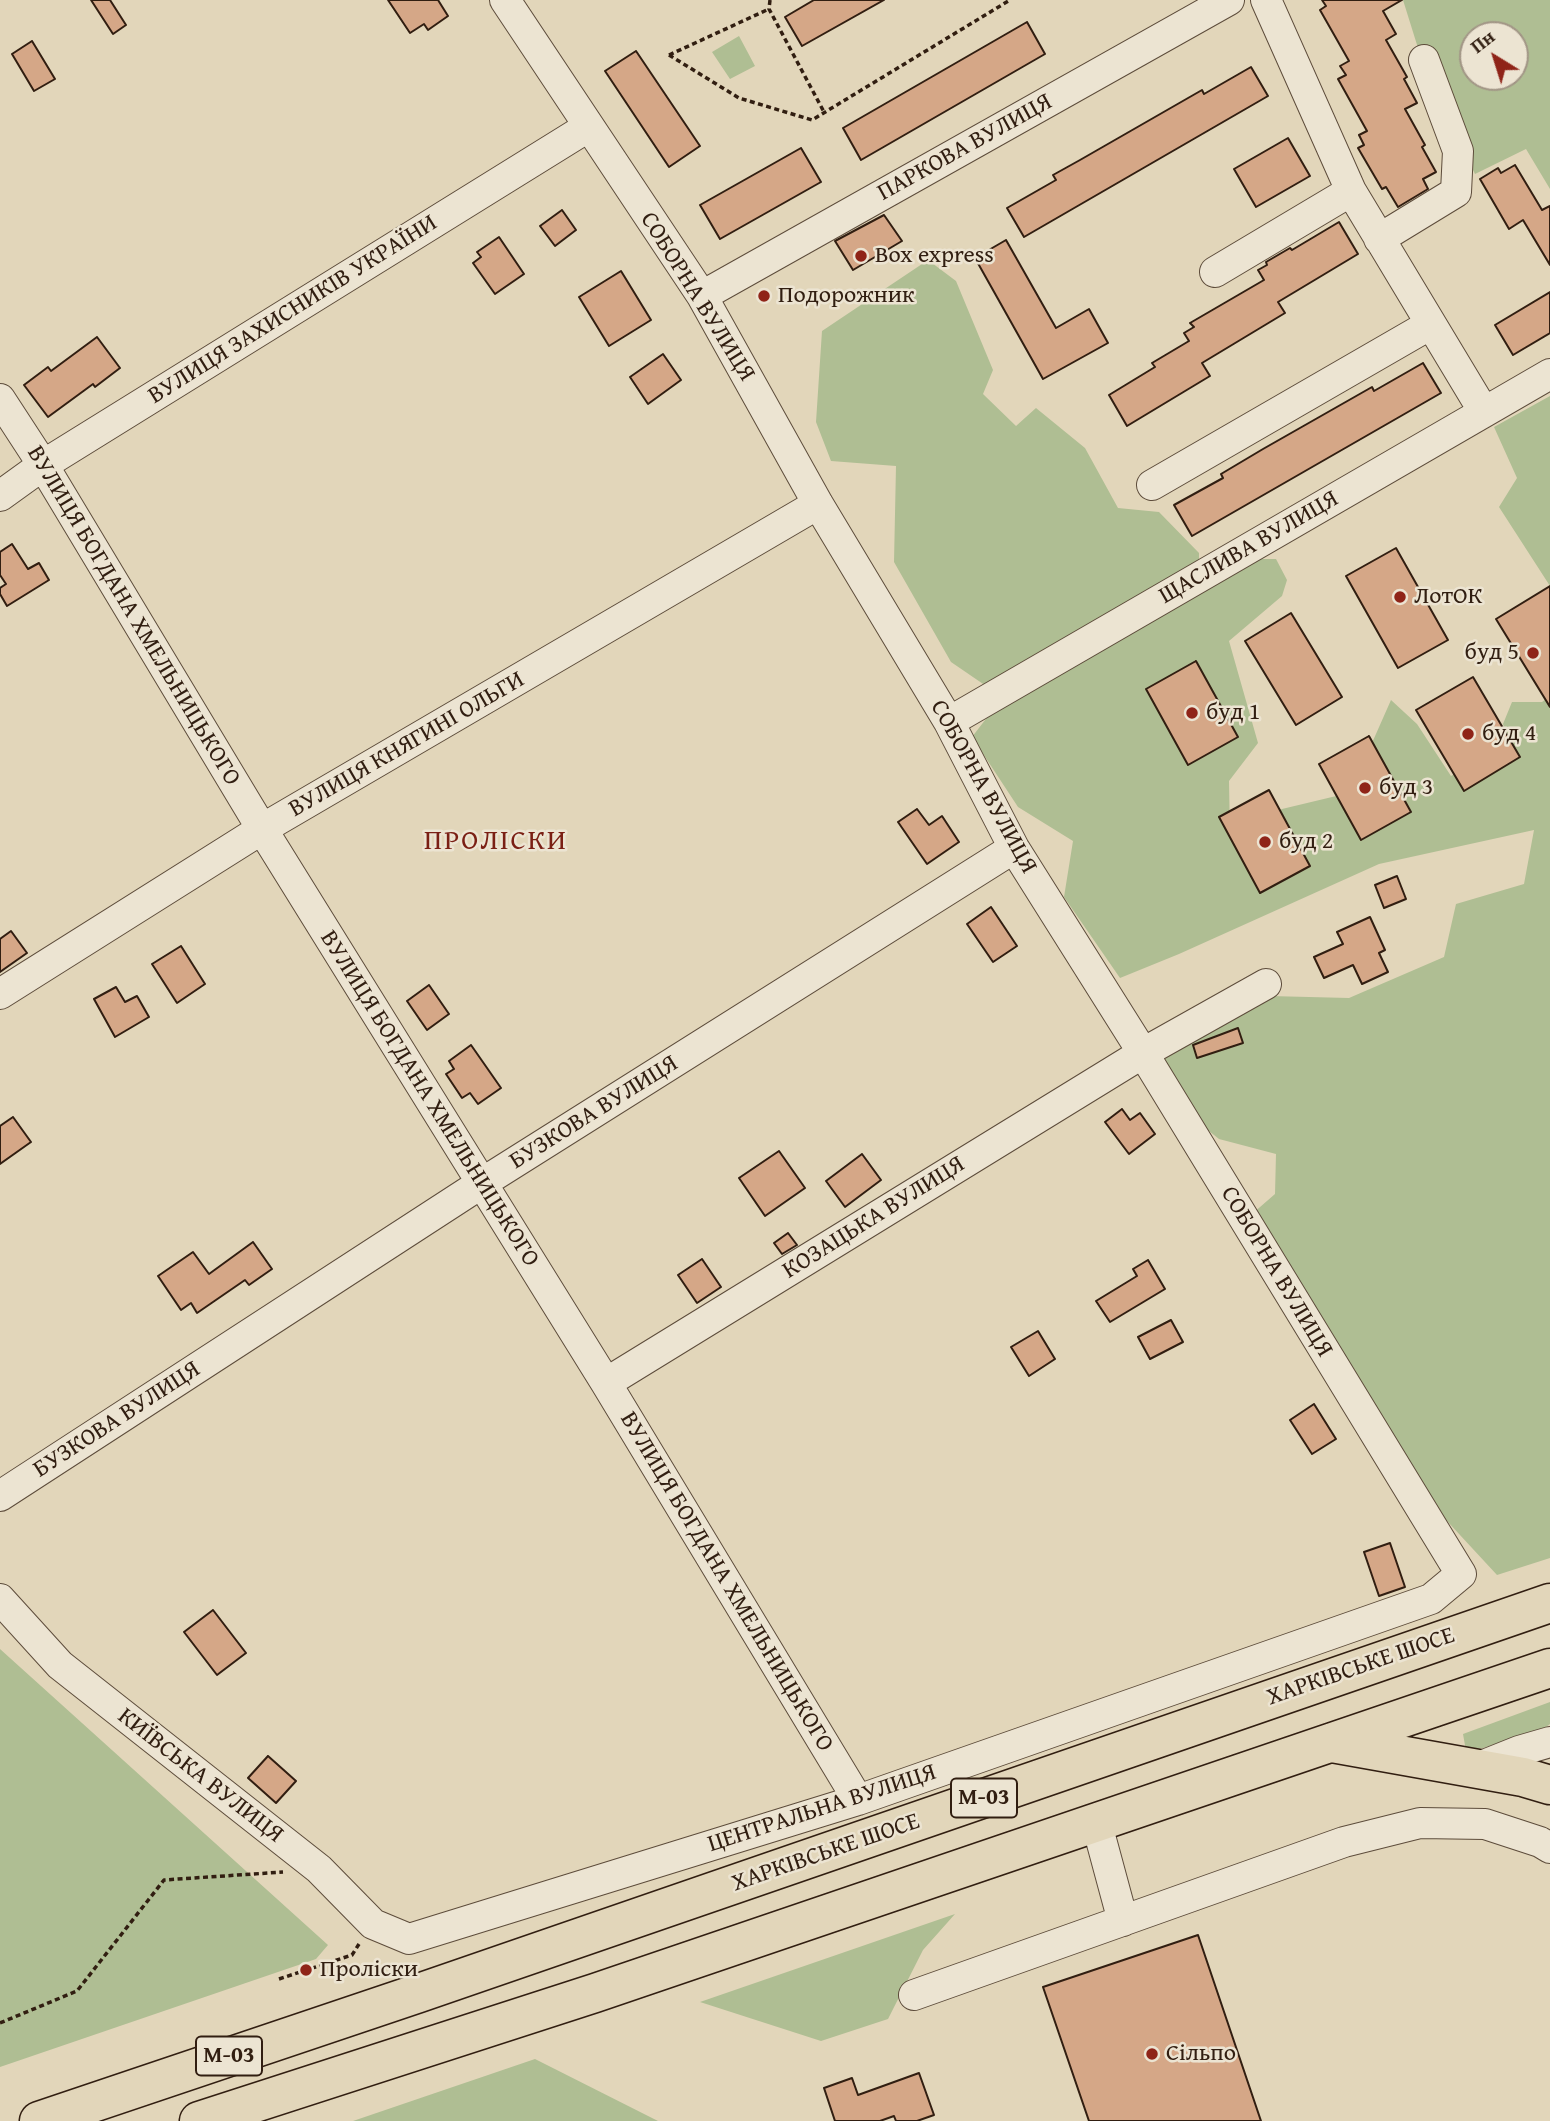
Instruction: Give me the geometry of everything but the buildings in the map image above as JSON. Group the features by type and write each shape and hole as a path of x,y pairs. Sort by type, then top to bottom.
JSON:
{"highway":[{"name":"ХАРКІВСЬКЕ ШОСЕ","path":"39,2121 419,1993 1550,1603"},
{"name":"М-03","path":"199,2121 595,1993 1550,1668"},
{"path":"1330,1743 1550,1784"}],"street":[{"name":"СОБОРНА ВУЛИЦЯ","path":"505,0 702,296 818,504 949,722 1014,848 1143,1053 1461,1574"},
{"name":"ПАРКОВА ВУЛИЦЯ","path":"702,296 1229,0"},
{"path":"1266,0 1351,191 1484,412"},
{"path":"1379,239 1457,192 1458,151 1424,60"},
{"name":"ВУЛИЦЯ ЗАХИСНИКІВ УКРАЇНИ","path":"0,496 43,465 588,127"},
{"path":"1215,272 1351,191"},
{"path":"1152,485 1431,324"},
{"name":"ЩАСЛИВА ВУЛИЦЯ","path":"949,722 1550,374"},
{"name":"ВУЛИЦЯ БОГДАНА ХМЕЛЬНИЦЬКОГО","path":"0,399 43,465 262,830 606,1383 858,1800"},
{"name":"ВУЛИЦЯ КНЯГИНІ ОЛЬГИ","path":"0,994 262,830 818,504"},
{"name":"БУЗКОВА ВУЛИЦЯ","path":"0,1496 482,1183 1014,848"},
{"name":"КОЗАЦЬКА ВУЛИЦЯ","path":"606,1383 1143,1053 1266,984"},
{"name":"ЦЕНТРАЛЬНА ВУЛИЦЯ","path":"409,1939 858,1800 1431,1599 1461,1574"},
{"name":"КИЇВСЬКА ВУЛИЦЯ","path":"0,1600 60,1665 319,1869 373,1924 409,1939"},
{"path":"1474,1769 1550,1742"},
{"path":"1096,1821 1123,1922"},
{"path":"914,1995 1344,1842 1420,1823 1485,1824 1540,1842 1550,1848"}],"path":[{"path":"770,0 769,9 824,113"},
{"path":"769,9 669,55 738,98 812,120 1010,0"},
{"path":"0,2023 78,1991 164,1880 319,1869"},
{"path":"279,1979 352,1955 373,1924"}],"green space":[{"path":"1403,0 1550,0 1550,189 1526,149 1475,174 1428,80"},
{"path":"739,36 755,66 730,79 712,52"},
{"path":"928,260 956,281 993,370 983,394 1016,426 1036,408 1085,448 1118,508 1159,512 1199,553 1199,572 989,688 951,662 894,562 896,466 831,461 816,422 822,331"},
{"path":"1550,396 1550,586 1499,507 1517,478 1494,427"},
{"path":"1260,559 1276,559 1287,580 1282,596 1229,641 1258,743 1229,781 1230,836 1282,809 1378,786 1368,752 1391,700 1417,724 1451,776 1509,741 1503,724 1512,702 1542,702 1550,696 1550,1558 1497,1575 1435,1508 1252,1214 1275,1194 1276,1154 1219,1139 1189,1115 1163,1063 1172,1045 1269,996 1349,998 1444,957 1456,904 1524,884 1534,830 1379,864 1120,978 1064,897 1073,841 1018,807 972,737 992,711"},
{"path":"0,1649 328,1945 316,1959 0,2067"},
{"path":"1550,1702 1550,1724 1546,1727 1466,1751 1463,1734"},
{"path":"955,1914 923,1950 888,2019 821,2041 700,2002"},
{"path":"535,2059 658,2121 353,2121"}],"place":[{"name":"Box express","path":"861,256"},
{"name":"Подорожник","path":"764,296"},
{"name":"ЛотОК","path":"1400,597"},
{"name":"буд 5","path":"1533,653"},
{"name":"буд 1","path":"1192,713"},
{"name":"буд 4","path":"1468,734"},
{"name":"буд 3","path":"1365,788"},
{"name":"буд 2","path":"1265,842"},
{"name":"Проліски","path":"306,1970"},
{"name":"Сільпо","path":"1152,2054"}],"district":[{"name":"ПРОЛІСКИ","path":"496,842"}]}
